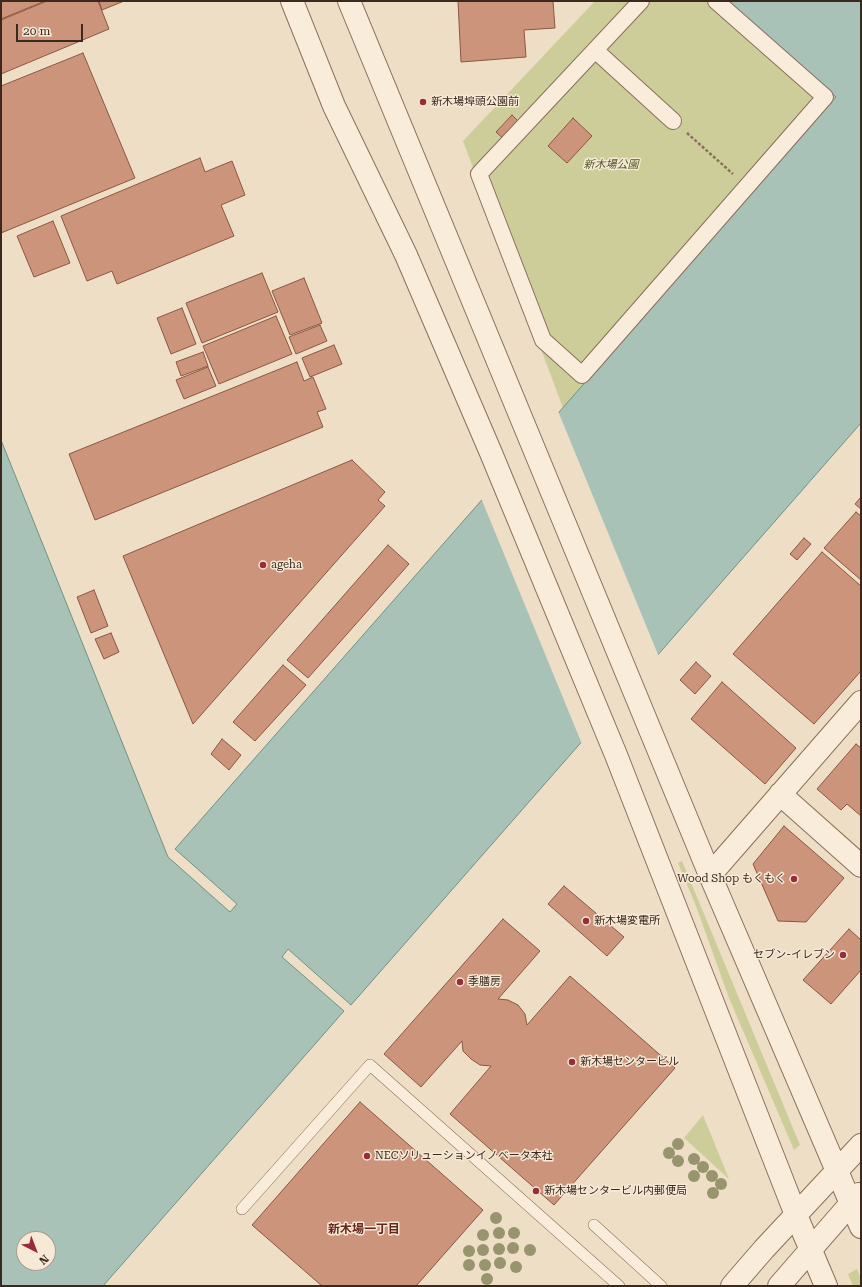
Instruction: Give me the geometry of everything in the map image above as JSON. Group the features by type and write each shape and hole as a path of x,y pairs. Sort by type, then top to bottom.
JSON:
{"street":[{"path":"292,1 334,106 406,255 491,453 616,755 796,1215 826,1286"},
{"path":"350,1 710,875 837,1171 856,1197 861,1227"},
{"path":"641,1 479,174 543,340 582,375 825,97 716,1"},
{"path":"595,50 673,121"},
{"path":"710,875 861,702"},
{"path":"780,794 861,866"},
{"path":"732,1286 861,1145"},
{"path":"780,1286 856,1197"}],"lane":[{"path":"242,1209 370,1065 619,1286"},
{"path":"594,1225 661,1286"}],"path":[{"path":"673,121 747,186"}],"green space":[{"name":"新木場公園","path":"595,1 728,1 836,97 563,408 463,141"},
{"path":"682,861 800,1145 794,1150 729,998 696,906 678,863"},
{"path":"703,1115 729,1179 684,1138"},
{"path":"857,1269 861,1279 861,1286 853,1286 848,1274"}],"shaded area":[{"path":"728,1 861,1 861,423 351,1005 288,949 282,957 344,1011 103,1286 1,1286 1,440 168,857 230,912 237,904 175,849 836,97"}],"pier":[{"path":"558,411 659,657 582,744 481,498"}],"building":[{"path":"1,1 45,1 1,19"},
{"path":"47,1 98,1 109,29 1,74 1,20"},
{"path":"99,1 124,1 102,10"},
{"path":"458,1 553,1 555,28 524,30 526,57 461,62"},
{"path":"83,53 135,178 1,233 1,86"},
{"path":"512,115 521,124 505,140 496,132"},
{"path":"573,118 592,136 567,163 548,146"},
{"path":"200,158 205,172 232,161 245,195 221,205 234,236 117,284 112,271 87,281 61,216"},
{"path":"53,221 70,263 34,277 17,236"},
{"path":"262,273 278,312 202,343 186,303"},
{"path":"304,278 322,323 290,335 272,291"},
{"path":"182,308 196,344 171,354 157,318"},
{"path":"276,316 292,354 219,384 203,346"},
{"path":"320,325 327,341 296,354 289,337"},
{"path":"334,345 342,364 310,377 302,358"},
{"path":"203,352 208,366 181,376 176,362"},
{"path":"297,362 304,381 313,377 326,409 317,412 323,427 95,520 69,454"},
{"path":"208,367 216,386 184,399 176,380"},
{"path":"352,460 385,492 378,500 385,506 193,724 123,556"},
{"path":"861,497 861,509 855,504"},
{"path":"856,512 861,516 861,580 824,548"},
{"path":"804,538 811,544 797,560 790,554"},
{"path":"388,545 409,564 308,678 287,660"},
{"path":"822,552 861,586 861,671 814,724 733,654"},
{"path":"94,590 108,626 91,633 77,597"},
{"path":"111,633 119,652 104,659 95,639"},
{"path":"696,662 711,676 695,694 680,680"},
{"path":"283,665 306,685 255,741 233,722"},
{"path":"722,682 796,748 765,784 691,719"},
{"path":"222,739 241,755 229,770 211,754"},
{"path":"856,744 861,748 861,816 847,804 841,810 817,789"},
{"path":"784,826 844,878 806,922 778,921 753,864"},
{"name":"新木場変電所","path":"564,886 624,937 607,956 548,904"},
{"name":"新木場センタービル","path":"503,919 540,951 498,999 508,1000 518,1005 525,1014 527,1025 570,976 675,1068 554,1205 450,1114 491,1066 480,1065 471,1059 463,1051 462,1041 421,1087 384,1054"},
{"name":"セブン-イレブン","path":"849,929 861,940 861,970 831,1004 803,980"},
{"name":"NECソリューションイノベータ本社","path":"360,1102 483,1210 416,1286 322,1286 252,1225"}],"place":[{"name":"新木場埠頭公園前","path":"423,102"},
{"name":"ageha","path":"263,565"},
{"name":"Wood Shop もくもく","path":"794,879"},
{"name":"新木場変電所","path":"586,921"},
{"name":"セブン-イレブン","path":"843,955"},
{"name":"季膳房","path":"460,982"},
{"name":"新木場センタービル","path":"572,1062"},
{"name":"NECソリューションイノベータ本社","path":"367,1156"},
{"name":"新木場センタービル内郵便局","path":"536,1191"}],"district":[{"name":"新木場一丁目","path":"364,1229"}]}
